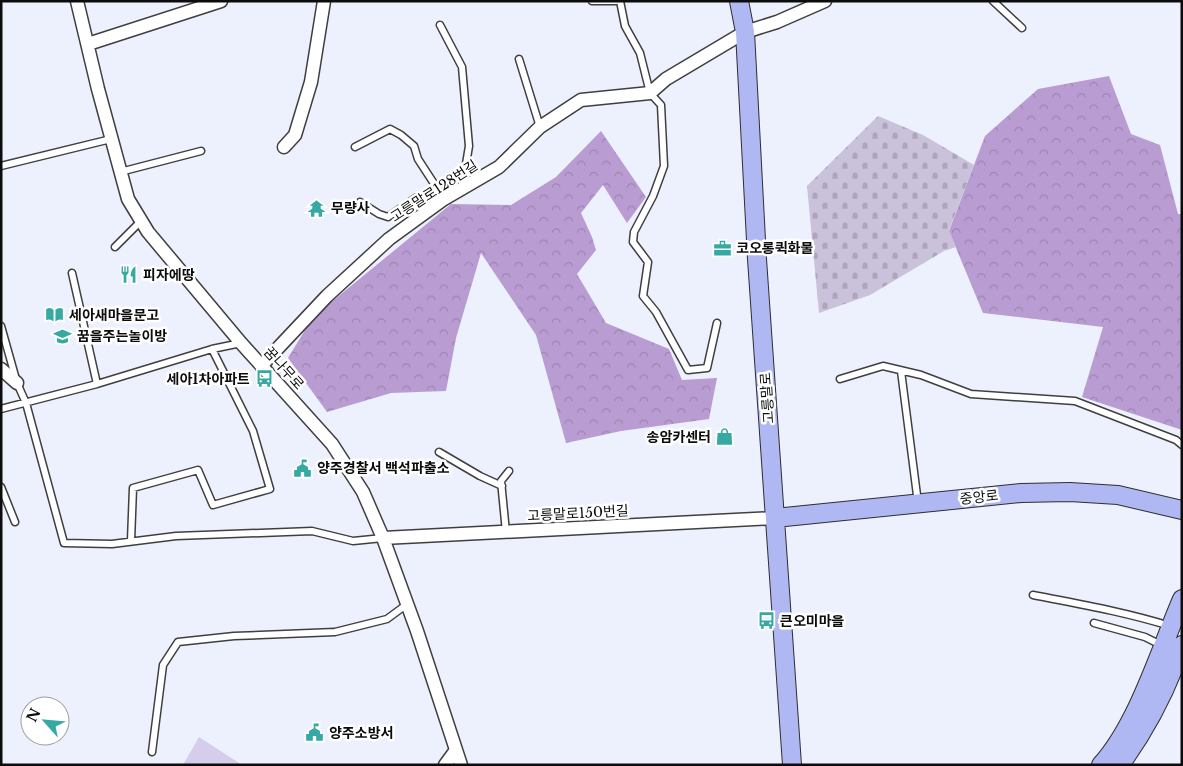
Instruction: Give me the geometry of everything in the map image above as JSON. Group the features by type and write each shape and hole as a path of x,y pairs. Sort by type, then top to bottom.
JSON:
{"street":[{"name":"꿈나무로","path":"77,1 128,199 148,232 241,343 332,444 363,492 383,538 417,631 461,765"},
{"path":"88,44 221,1"},
{"path":"284,147 296,135 311,82 324,1"},
{"name":"고릉말로","path":"739,1 745,32 756,239 792,765"},
{"path":"650,93 666,79 745,32 777,22 825,1"},
{"name":"고릉말로128번길","path":"262,365 327,296 389,239 444,199 499,167 540,127 581,100 650,93"},
{"path":"1,369 17,383"},
{"name":"중앙로","path":"775,518 1021,493 1070,492 1118,496 1182,510"},
{"name":"고릉말로150번길","path":"383,538 775,518"},
{"path":"1101,765 1108,757 1132,717 1182,599"},
{"path":"1120,765 1133,747 1159,700 1181,652 1163,646"},
{"path":"445,765 456,750"}],"lane":[{"path":"592,1 616,1"},
{"path":"620,1 625,26 640,53 650,93 662,105 664,166 653,196 634,232 633,242 648,262 643,296 656,312 688,370 707,368 717,323"},
{"path":"993,1 1022,28"},
{"path":"440,25 462,67 469,146 466,164 444,199"},
{"path":"519,59 540,127"},
{"path":"355,147 390,129 402,135 414,146 418,159 444,199"},
{"path":"1,166 111,139"},
{"path":"120,172 201,151"},
{"path":"360,202 379,214 388,216 417,197 444,199"},
{"path":"116,247 141,221"},
{"path":"72,273 96,384"},
{"path":"1,326 17,383 26,403 64,544 112,544 176,536 312,531 353,540 383,538"},
{"path":"1,409 96,384 212,349 241,343"},
{"path":"131,541 133,488 198,470 213,505 270,489 253,431 212,349"},
{"path":"840,378 883,366 921,375 971,394 1075,401 1176,440 1182,445"},
{"path":"901,371 918,503"},
{"path":"439,452 480,476 502,486"},
{"path":"506,532 502,481 509,471"},
{"path":"1,486 15,522"},
{"path":"1033,595 1114,610 1170,626"},
{"path":"152,752 163,664 178,642 234,636 335,632 387,619 406,605"},
{"path":"1094,623 1145,636 1163,646"}],"green space":[{"path":"1109,76 1131,134 1160,145 1178,214 1182,214 1182,430 1082,397 1103,327 983,313 949,231 985,136 1038,89"},
{"path":"878,116 923,135 974,165 949,230 956,247 944,251 870,295 819,313 807,186"},
{"path":"601,131 646,197 627,223 603,185 581,213 596,250 577,274 606,323 669,349 682,380 717,378 709,419 621,431 566,443 536,335 481,253 456,338 446,391 391,393 327,412 288,358 313,317 451,204 511,205 556,177"}],"shaded area":[{"path":"199,737 242,765 183,765"}],"place":[{"name":"무량사","path":"317,208"},
{"name":"코오롱퀵화물","path":"722,248"},
{"name":"피자에땅","path":"129,275"},
{"name":"세아새마을문고","path":"55,315"},
{"name":"꿈을주는놀이방","path":"63,336"},
{"name":"세아1차아파트","path":"264,379"},
{"name":"송암카센터","path":"725,437"},
{"name":"양주경찰서 백석파출소","path":"303,468"},
{"name":"큰오미마을","path":"766,621"},
{"name":"양주소방서","path":"315,733"}]}
